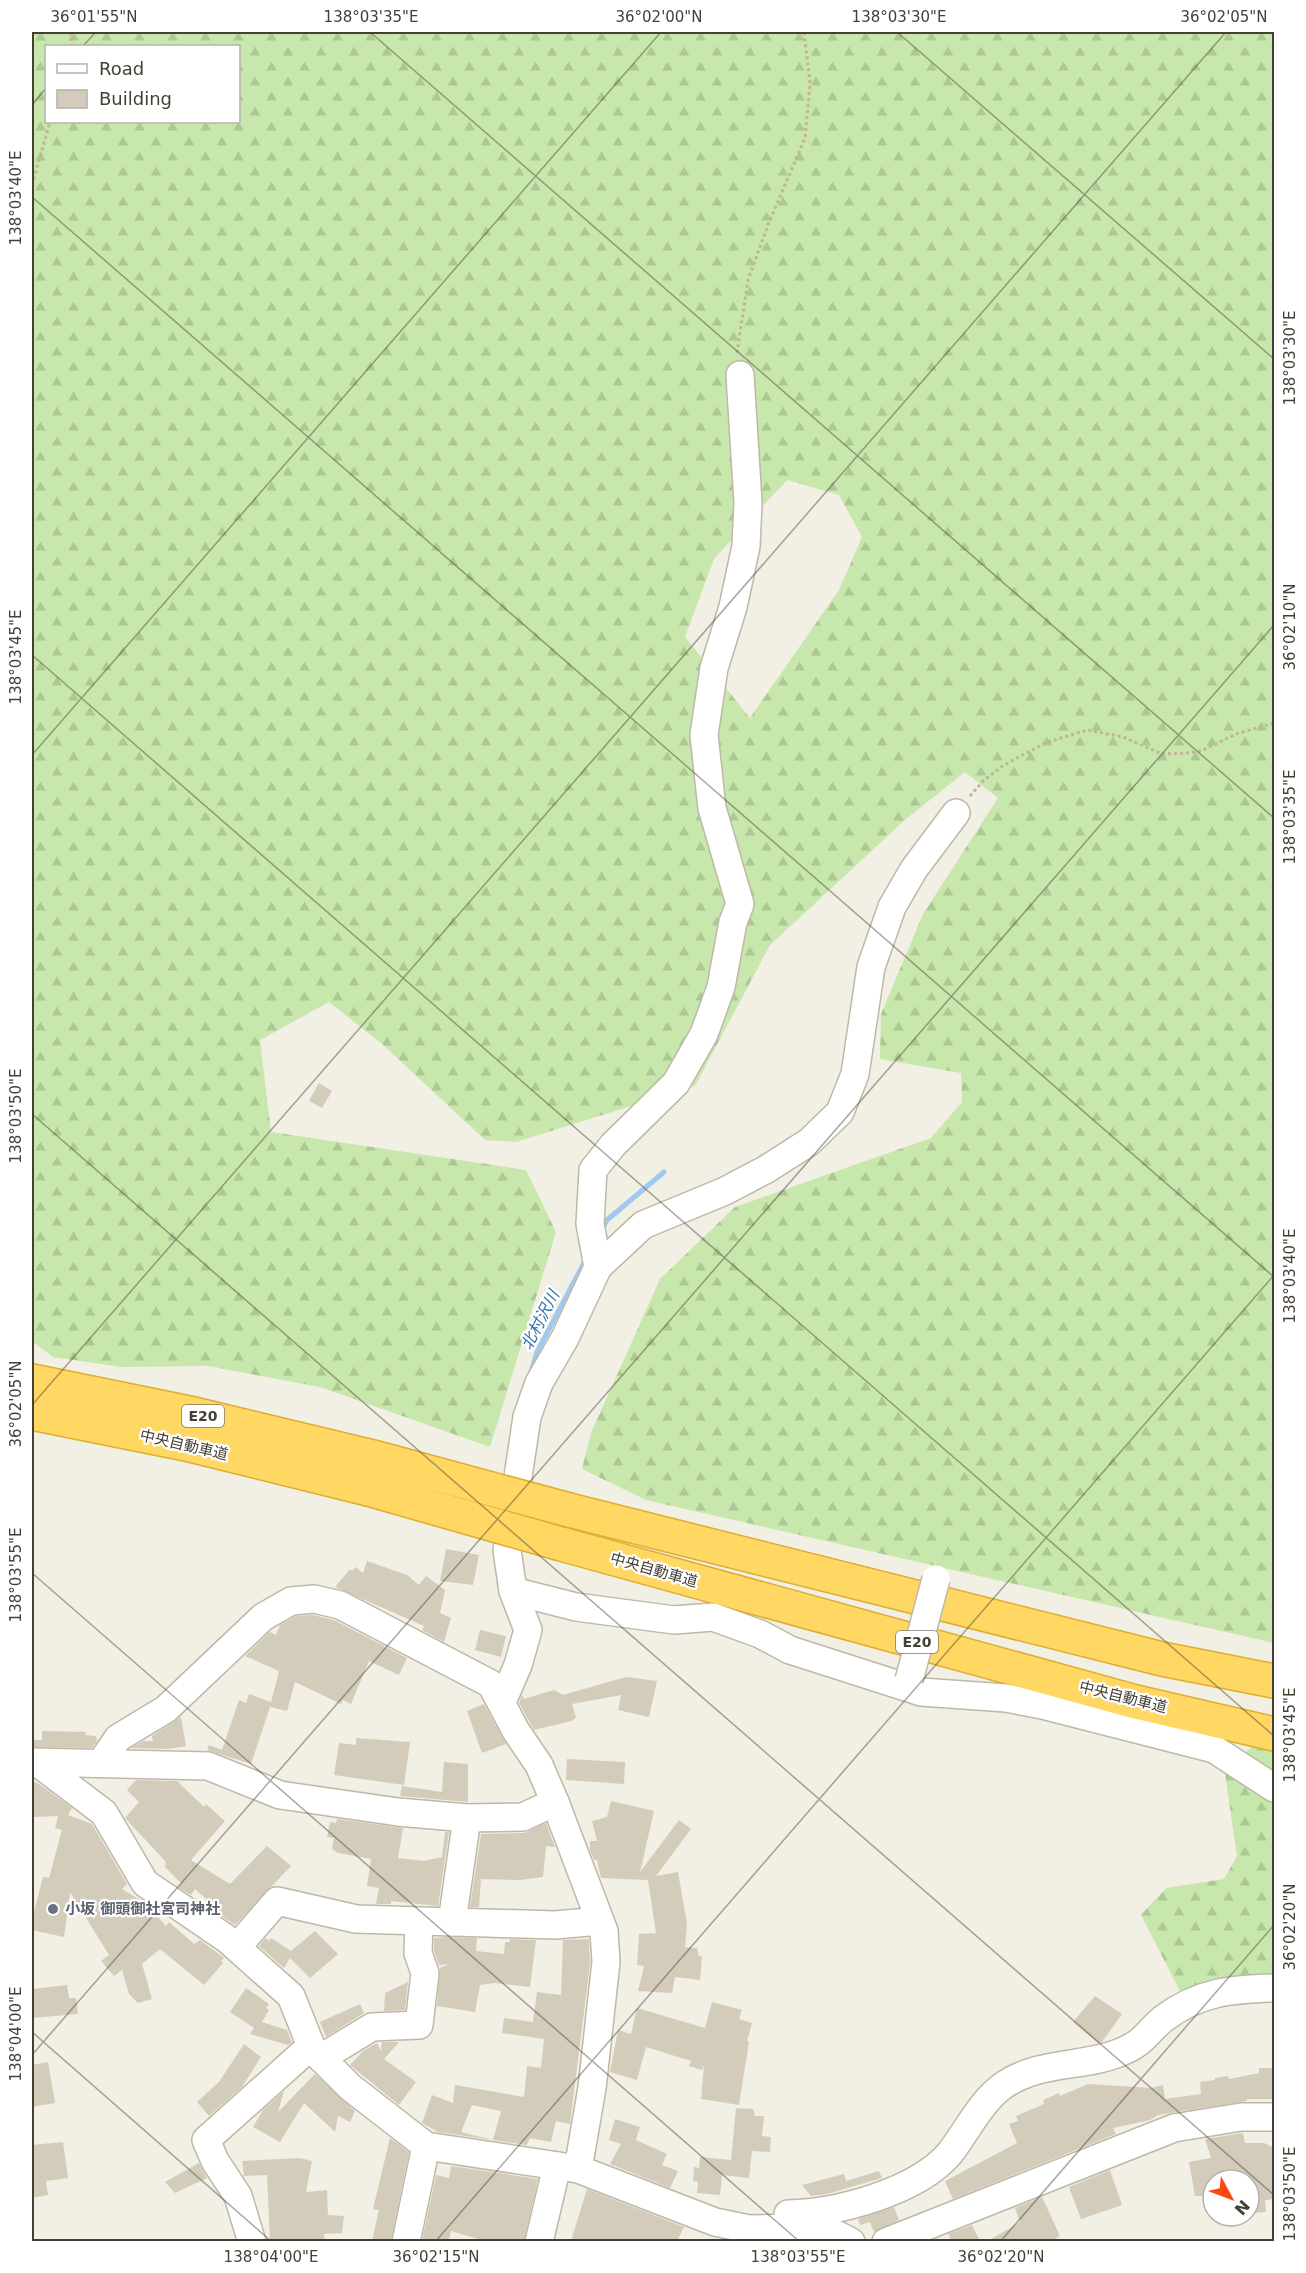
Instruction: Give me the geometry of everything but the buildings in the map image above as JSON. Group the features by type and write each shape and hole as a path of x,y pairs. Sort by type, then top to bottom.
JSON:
{"highway":[{"name":"中央自動車道","path":"32,1381 194,1414 373,1457 569,1510 1162,1659 1275,1681"},
{"name":"中央自動車道","path":"32,1413 186,1444 368,1489 1136,1702 1275,1734"}],"street":[{"path":"598,1267 590,1224 593,1170 613,1145 676,1083 704,1034 721,987 732,922 740,904 712,808 704,735 714,668 733,606 746,546 748,503 740,375"},
{"path":"502,1702 518,1665 528,1630 513,1591 507,1550 527,1417 539,1383 565,1338 598,1267 642,1225 725,1191 765,1170 809,1142 840,1112 855,1074 871,967 892,907 914,869 956,813"},
{"path":"909,1684 936,1579"},
{"path":"513,1591 597,1610 674,1620 713,1617 760,1634 790,1650 909,1684 921,1692 1006,1698 1042,1705 1214,1749 1272,1777"},
{"path":"101,1763 118,1738 166,1709 263,1617 291,1601 314,1599 340,1605 491,1684 516,1731 539,1765 604,1931 606,1962 592,2088 568,2168 539,2241"},
{"path":"35,1762 208,1766 280,1795 398,1812 467,1818 523,1817 555,1802"},
{"path":"35,1762 104,1813 146,1883 237,1947 291,1996 316,2052 350,2086 426,2146 568,2168 715,2222 749,2229 790,2228 832,2232 850,2241"},
{"path":"452,1922 467,1818"},
{"path":"237,1947 277,1901 356,1919 555,1925 600,1921"},
{"path":"252,2241 238,2196 215,2161 206,2140 316,2052 372,2027 419,2025 425,1973 418,1953 419,1922"},
{"path":"715,2222 774,2214 821,2213 868,2200 909,2181 948,2155 977,2115 1002,2086 1032,2071 1119,2054 1142,2042 1163,2020 1198,1998 1240,1989 1275,1988"},
{"path":"886,2241 1174,2128 1241,2117 1275,2116"},
{"path":"406,2241 426,2146"}],"path":[{"path":"740,375 736,363 748,280 768,225 805,138 810,83 804,32"},
{"path":"32,185 50,123"},
{"path":"956,813 984,781 1004,765 1045,743 1087,730 1123,737 1162,754 1201,751 1236,734 1275,723"}],"green space":[{"path":"32,32 1274,32 1274,1643 646,1500 582,1469 591,1433 660,1279 735,1207 931,1138 962,1102 961,1073 880,1059 881,1014 923,914 998,798 965,772 906,819 770,945 695,1086 516,1142 485,1140 381,1043 329,1002 260,1040 271,1132 526,1170 556,1232 490,1447 320,1387 208,1366 121,1367 53,1357 32,1341","holes":["787,480 839,495 862,537 839,590 750,718 685,637 714,559"]},
{"path":"1253,1745 1274,1750 1274,2000 1235,2006 1181,1993 1141,1915 1166,1888 1224,1879 1237,1856 1225,1774"}],"waterway":[{"name":"北村沢川","path":"602,1230 607,1220 664,1172"},
{"name":"北村沢川","path":"531,1372 537,1352 586,1259"}],"place":[{"name":"小坂 御頭御社宮司神社","path":"53,1909"}]}
